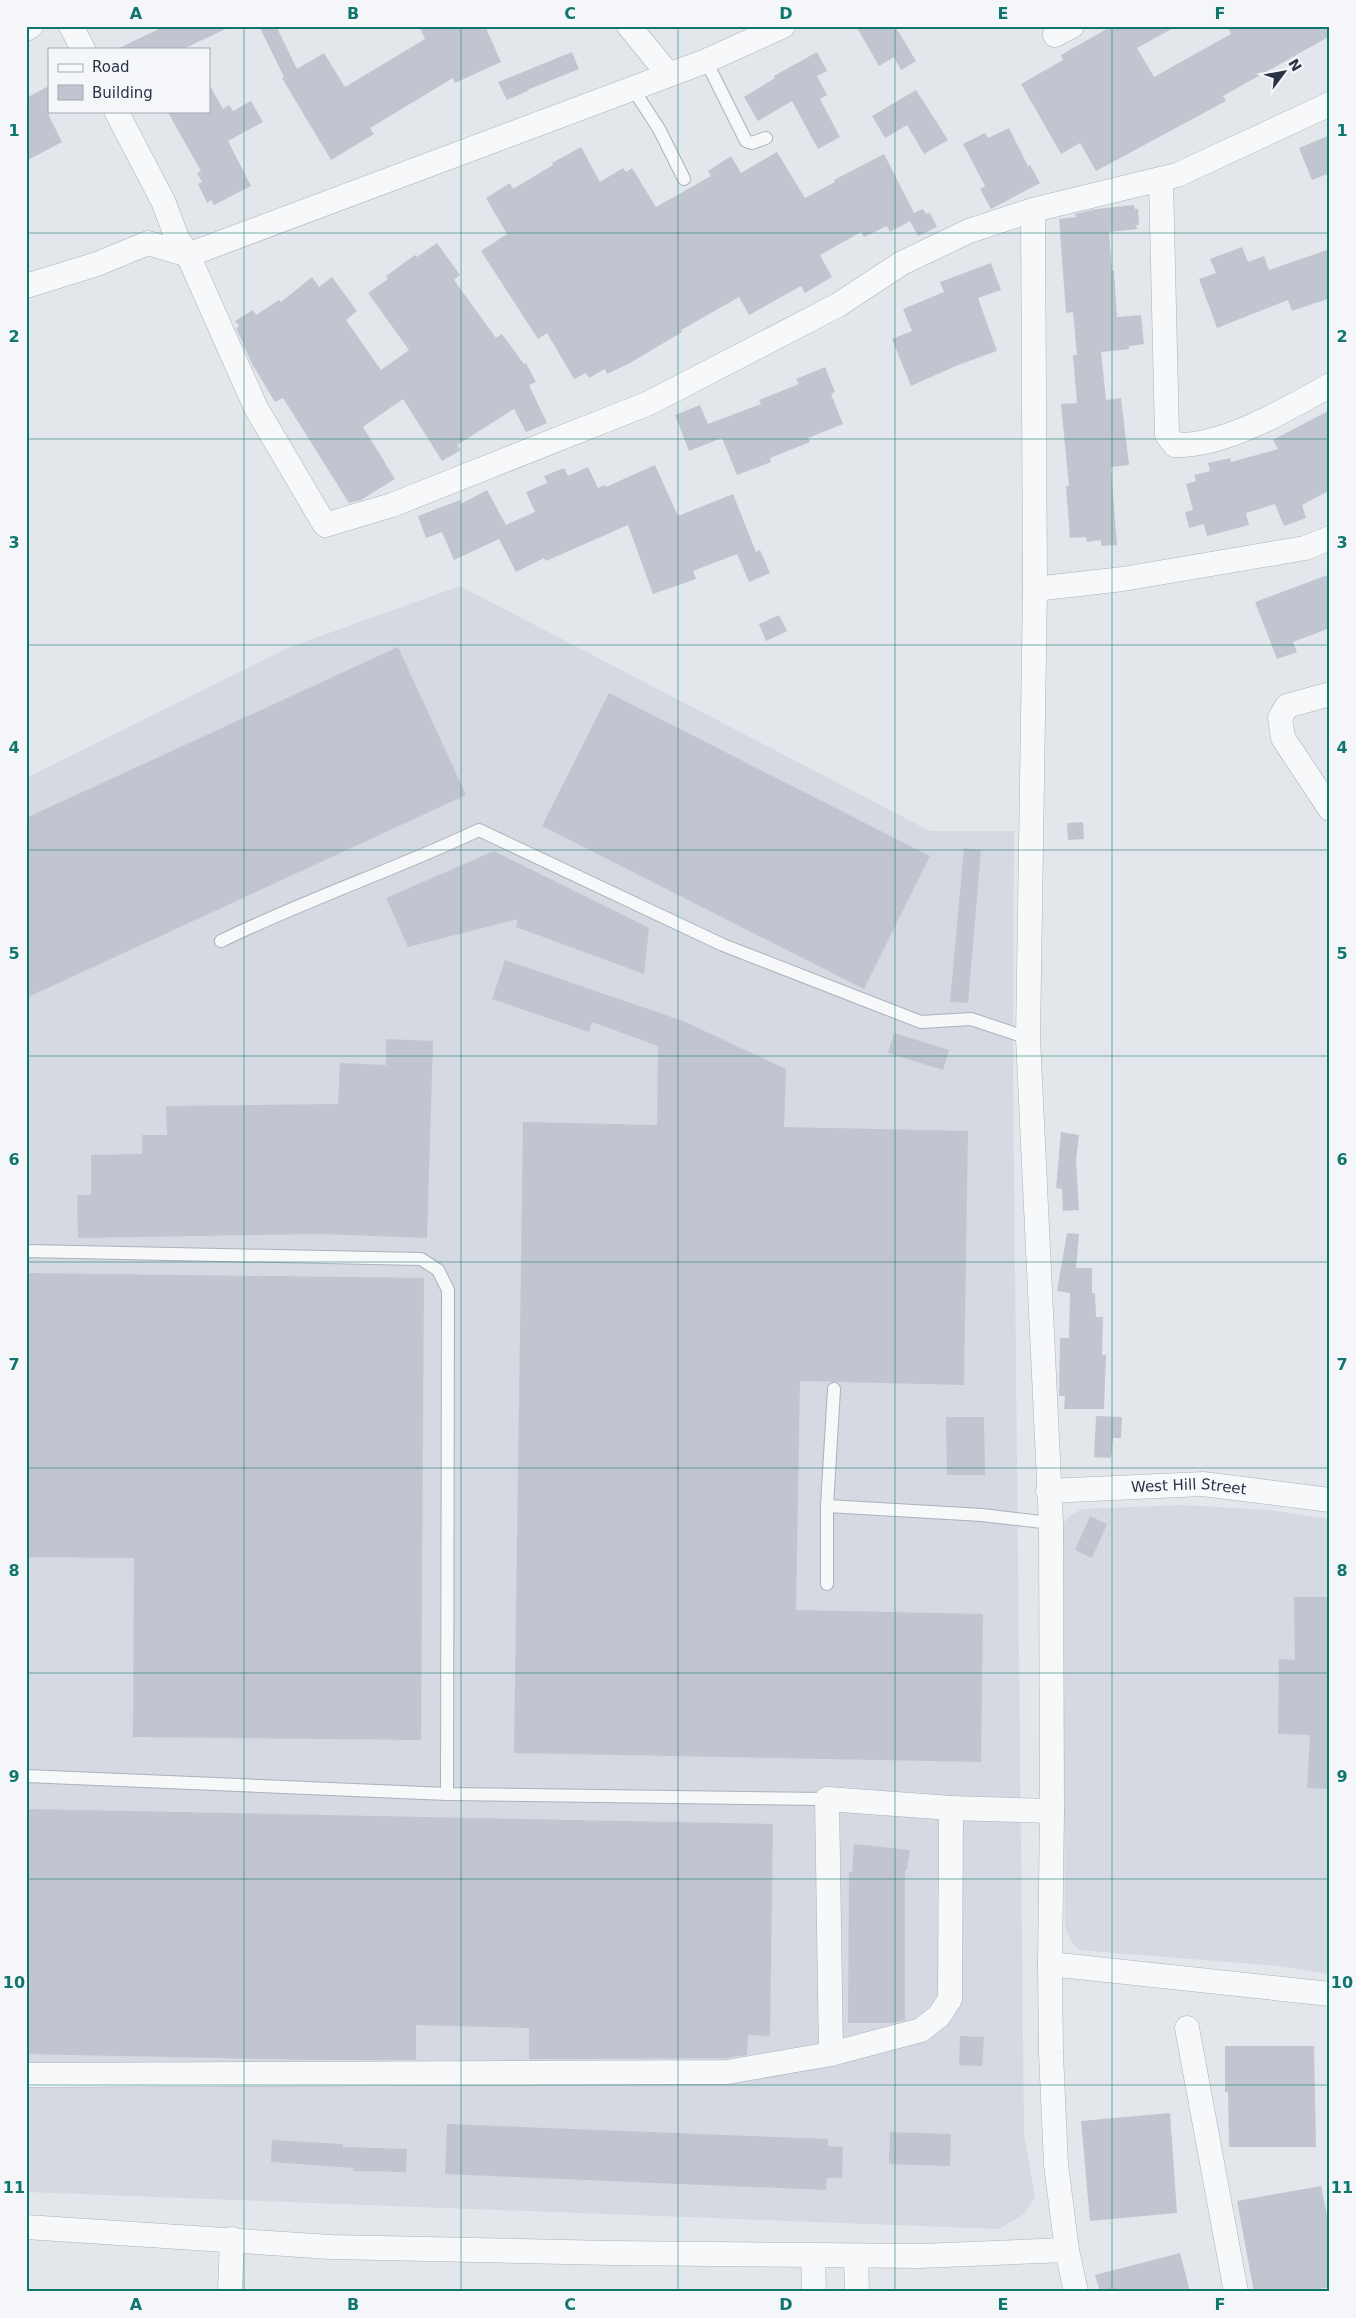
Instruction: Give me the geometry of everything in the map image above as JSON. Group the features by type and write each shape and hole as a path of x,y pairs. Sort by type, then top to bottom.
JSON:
{"street":[{"path":"26,29 31,26"},
{"path":"71,26 82,48"},
{"path":"629,26 669,75"},
{"path":"26,286 97,264 148,243 188,256 634,89 706,61 783,26"},
{"path":"117,112 163,201 176,238 188,256 256,408 325,525 392,505 650,403 838,305 902,263 968,231 1033,210 1177,175 1330,104"},
{"path":"1161,180 1167,435 1176,445 1194,446 1246,428 1330,385"},
{"path":"1033,210 1036,589 1028,1038 1048,1491 1051,1522 1052,1810 1050,2053 1056,2165 1066,2250 1076,2292"},
{"path":"1036,589 1123,579 1305,548 1330,538"},
{"path":"1330,694 1286,706 1280,718 1282,738 1330,809"},
{"name":"West Hill Street","path":"1048,1491 1203,1484 1330,1500"},
{"path":"831,2054 827,1800 951,1808 1052,1810"},
{"path":"26,2075 727,2072 831,2054 921,2030 939,2016 950,1999 951,1808"},
{"path":"1050,1964 1330,1994"},
{"path":"1187,2028 1236,2292"},
{"path":"26,2227 232,2239 331,2247 813,2256 920,2256 1066,2250"},
{"path":"230,2292 232,2239"},
{"path":"813,2256 814,2292"},
{"path":"856,2256 857,2292"}],"lane":[{"path":"706,61 746,141 752,144 766,138"},
{"path":"634,89 659,129 684,179"},
{"path":"221,941 269,918 438,849 478,830 723,945 921,1022 971,1019 1028,1038"},
{"path":"26,1251 421,1259 438,1270 448,1290 447,1794"},
{"path":"827,1584 827,1506 834,1388"},
{"path":"827,1506 982,1515 1051,1522"},
{"path":"26,1776 447,1794 827,1800"}],"shaded area":[{"path":"460,586 930,831 1014,831 1013,1078 1024,2135 1035,2197 1024,2214 999,2229 26,2192 26,778 290,647"},
{"path":"1182,1505 1270,1510 1330,1519 1330,1974 1278,1966 1079,1950 1071,1941 1065,1927 1062,1526 1068,1517 1082,1509"}],"building":[{"path":"165,26 232,26 185,48 119,48"},
{"path":"259,26 276,26 297,69 324,53 345,87 425,39 419,26 485,26 501,62 455,83 453,78 370,128 374,134 331,160 282,78 284,77"},
{"path":"856,26 895,26 916,61 901,70 894,57 879,66"},
{"path":"1112,26 1177,26 1137,48 1154,77 1231,34 1227,26 1330,26 1330,36 1223,96 1226,101 1096,171 1080,143 1061,154 1021,84 1063,60 1061,55"},
{"path":"572,52 579,69 507,100 498,82"},
{"path":"817,52 827,71 817,76 827,95 820,99 840,137 818,149 792,101 758,121 744,97 775,78 774,76"},
{"path":"210,86 223,109 229,105 233,111 251,101 263,122 228,141 251,186 214,205 211,200 207,203 198,184 202,182 197,173 201,171 168,112 210,112"},
{"path":"48,87 49,116 62,142 26,161 26,98"},
{"path":"916,90 948,140 924,154 907,125 885,138 872,116"},
{"path":"1009,128 1028,166 1030,165 1040,183 991,209 980,189 985,186 963,144 985,133 988,138"},
{"path":"1330,135 1330,173 1312,180 1299,148"},
{"path":"581,147 600,182 623,168 626,172 632,168 656,207 711,176 708,171 731,156 741,173 777,152 805,198 835,182 834,180 884,154 914,213 923,209 926,214 930,213 937,227 918,236 910,221 890,232 887,226 864,237 861,232 820,255 832,277 805,293 801,286 749,315 739,297 681,330 682,332 630,363 607,374 605,369 589,378 586,373 574,379 547,333 538,339 481,251 507,234 486,198 510,183 513,189 553,165 552,163"},
{"path":"1134,205 1135,209 1138,209 1139,225 1136,225 1137,229 1109,232 1117,317 1141,315 1144,344 1129,346 1129,349 1101,352 1106,400 1121,398 1129,465 1111,467 1117,545 1101,546 1101,540 1087,542 1086,537 1070,538 1066,486 1069,486 1061,404 1077,403 1073,355 1077,355 1073,312 1066,313 1059,219 1076,217 1075,214 1096,209"},
{"path":"437,243 460,275 454,280 496,338 502,334 524,364 526,363 536,382 529,385 547,423 526,432 514,409 457,445 461,450 442,461 403,399 363,427 395,479 361,500 349,503 283,398 275,402 252,364 236,328 239,326 235,321 253,310 256,315 279,300 281,302 312,277 319,287 332,277 357,311 346,320 381,370 409,350 368,293 388,279 386,276 415,255 417,257"},
{"path":"1242,247 1248,262 1264,256 1269,270 1330,249 1330,298 1292,311 1288,300 1217,328 1199,279 1216,273 1210,259"},
{"path":"991,263 1001,290 978,298 997,351 958,365 911,386 892,339 912,331 903,309 944,292 940,282"},
{"path":"825,367 835,392 831,394 843,424 808,438 810,442 770,458 771,462 737,475 722,438 689,451 675,415 700,405 708,424 761,404 759,400 799,384 796,379"},
{"path":"1330,410 1330,490 1302,505 1306,518 1284,526 1275,504 1246,513 1249,525 1207,536 1204,524 1189,528 1185,512 1193,510 1186,484 1196,481 1194,475 1210,471 1208,463 1230,458 1231,462 1278,449 1273,440"},
{"path":"655,465 678,516 733,494 756,552 760,550 770,573 749,582 737,554 693,571 696,579 653,594 628,525 546,561 544,558 516,572 499,539 454,560 442,532 426,538 418,516 460,500 461,504 487,490 506,525 535,512 526,492 547,483 544,476 564,468 568,476 588,467 598,488 605,485 606,487"},
{"path":"1330,574 1330,628 1293,642 1297,652 1277,659 1255,602"},
{"path":"779,615 787,631 766,641 759,624"},
{"path":"398,647 466,795 26,998 26,818"},
{"path":"609,693 930,856 864,989 542,826"},
{"path":"1083,822 1084,839 1068,840 1067,823"},
{"path":"964,848 981,850 968,1003 950,1002"},
{"path":"494,851 649,928 644,974 516,927 518,919 408,947 386,898"},
{"path":"505,960 683,1021 786,1069 784,1127 968,1131 964,1385 800,1381 796,1610 983,1614 981,1762 514,1753 523,1122 657,1125 658,1046 592,1022 589,1032 492,999"},
{"path":"894,1033 949,1050 943,1070 888,1053"},
{"path":"386,1039 433,1041 427,1238 322,1234 78,1238 77,1195 91,1195 91,1155 142,1154 142,1135 167,1135 166,1106 338,1104 340,1063 386,1065"},
{"path":"1061,1132 1079,1135 1076,1161 1079,1210 1063,1211 1062,1189 1056,1188"},
{"path":"1067,1233 1079,1234 1076,1268 1092,1268 1092,1293 1095,1293 1096,1317 1103,1317 1102,1355 1106,1355 1104,1409 1064,1409 1065,1396 1059,1396 1060,1338 1069,1338 1070,1293 1057,1291"},
{"path":"26,1273 424,1278 421,1740 133,1737 134,1558 26,1557"},
{"path":"1096,1416 1122,1417 1121,1438 1113,1438 1111,1458 1094,1457"},
{"path":"946,1417 984,1417 985,1475 947,1475"},
{"path":"1090,1516 1107,1524 1092,1558 1075,1550"},
{"path":"1294,1597 1330,1597 1330,1789 1307,1788 1310,1735 1278,1734 1279,1659 1295,1660"},
{"path":"26,1809 773,1824 770,2036 748,2035 747,2055 726,2058 529,2059 529,2028 416,2025 416,2060 316,2060 26,2054"},
{"path":"854,1844 910,1850 907,1870 905,1870 905,2020 893,2023 848,2023 849,1872 852,1872"},
{"path":"960,2036 984,2037 982,2066 959,2065"},
{"path":"1225,2046 1314,2046 1316,2147 1229,2147 1228,2092 1225,2092"},
{"path":"1170,2113 1177,2213 1090,2221 1081,2121"},
{"path":"447,2124 828,2139 828,2146 843,2147 842,2178 827,2178 826,2190 445,2174"},
{"path":"890,2132 951,2134 950,2166 889,2164"},
{"path":"272,2140 343,2144 343,2147 407,2149 406,2172 353,2171 354,2168 271,2162"},
{"path":"1321,2186 1330,2230 1330,2287 1302,2292 1254,2292 1237,2201"},
{"path":"1180,2253 1190,2292 1100,2292 1095,2275"}]}
